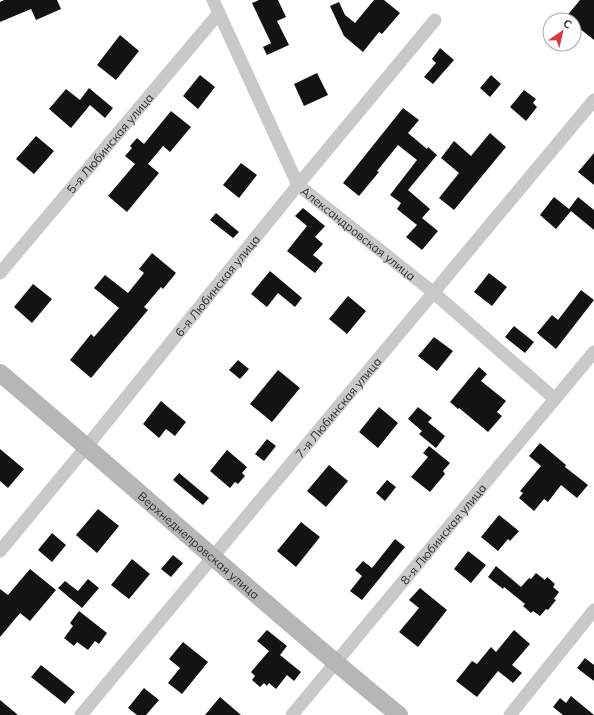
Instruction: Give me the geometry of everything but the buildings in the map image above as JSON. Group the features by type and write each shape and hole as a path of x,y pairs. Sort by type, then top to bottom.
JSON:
{"street":[{"name":"Александровская улица","path":"213,0 298,185 434,293 555,399"},
{"name":"5-я Любинская улица","path":"0,273 219,13"},
{"name":"6-я Любинская улица","path":"0,551 298,185 436,20"},
{"name":"7-я Любинская улица","path":"81,715 594,100"},
{"name":"8-я Любинская улица","path":"292,715 336,664 594,352"},
{"name":"Верхнеднепровская улица","path":"0,373 87,446 212,558 336,664 399,715"},
{"path":"510,715 594,610"}]}
